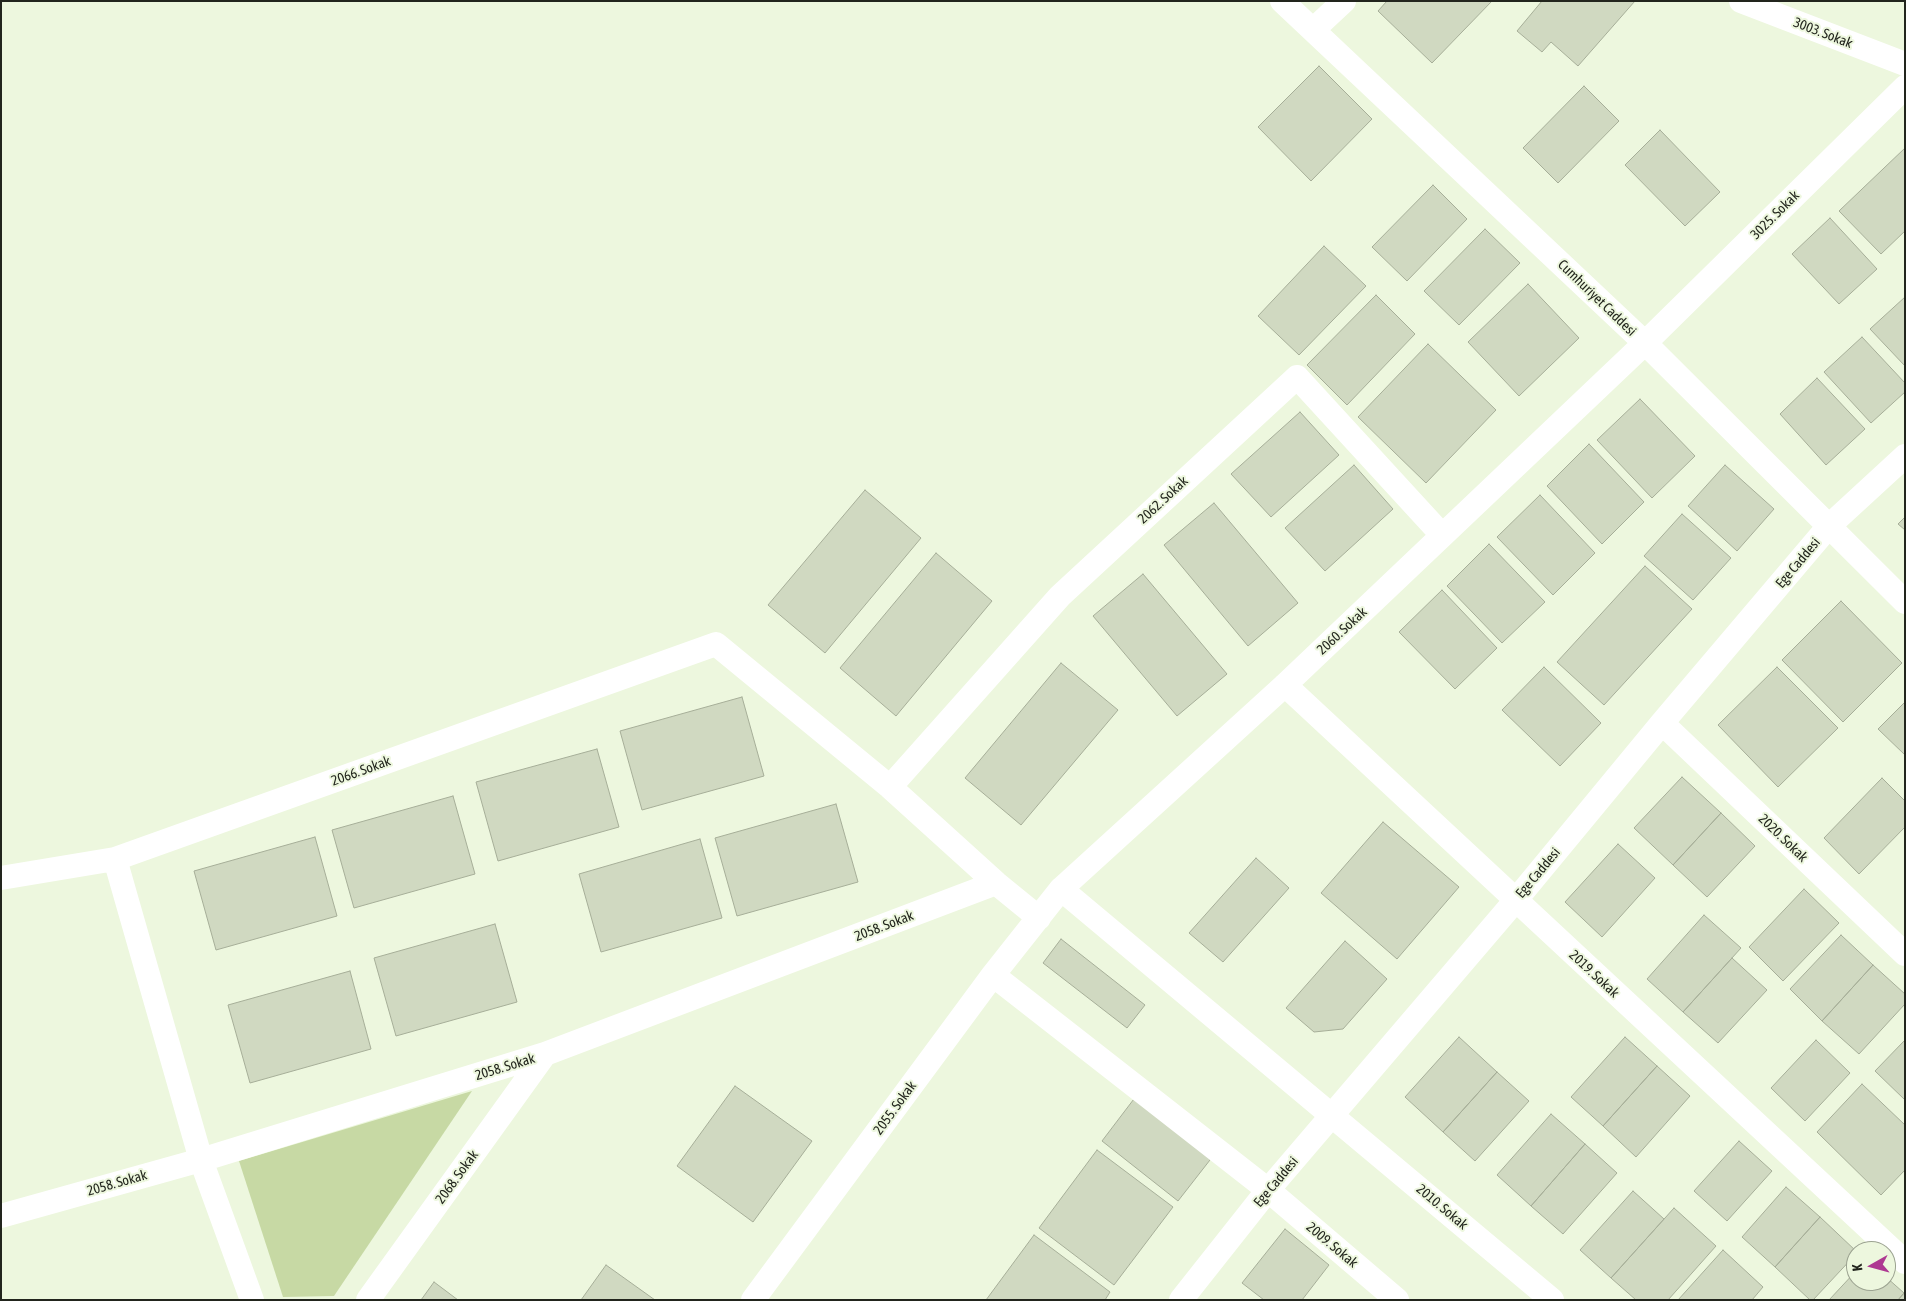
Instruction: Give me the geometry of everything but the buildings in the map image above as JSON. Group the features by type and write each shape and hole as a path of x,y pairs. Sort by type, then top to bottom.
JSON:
{"street":[{"name":"Cumhuriyet Caddesi","path":"1282,1 1314,29 1645,343 1905,602"},
{"path":"1314,29 1344,1"},
{"name":"3003. Sokak","path":"1741,1 1905,64"},
{"name":"3025. Sokak","path":"1645,343 1905,87"},
{"name":"2060. Sokak","path":"1039,918 1061,889 1285,684 1645,343"},
{"name":"2062. Sokak","path":"890,787 1060,596 1297,377 1442,535"},
{"name":"Ege Caddesi","path":"1181,1300 1268,1190 1515,901 1662,723 1829,526 1905,456"},
{"name":"2066. Sokak","path":"1,878 115,859 716,644 890,787"},
{"name":"2019. Sokak","path":"1285,684 1515,901 1905,1262"},
{"name":"2020. Sokak","path":"1662,723 1905,954"},
{"path":"890,787 996,883 1039,918"},
{"path":"115,859 201,1160 252,1300"},
{"name":"2058. Sokak","path":"1,1216 201,1160 545,1054 996,883"},
{"name":"2010. Sokak","path":"1061,889 1552,1300"},
{"name":"2055. Sokak","path":"753,1300 993,975 1039,918"},
{"name":"2009. Sokak","path":"993,975 1268,1190 1397,1300"},
{"name":"2068. Sokak","path":"368,1300 545,1054"}],"green space":[{"path":"472,1091 334,1296 283,1297 239,1161"}]}
